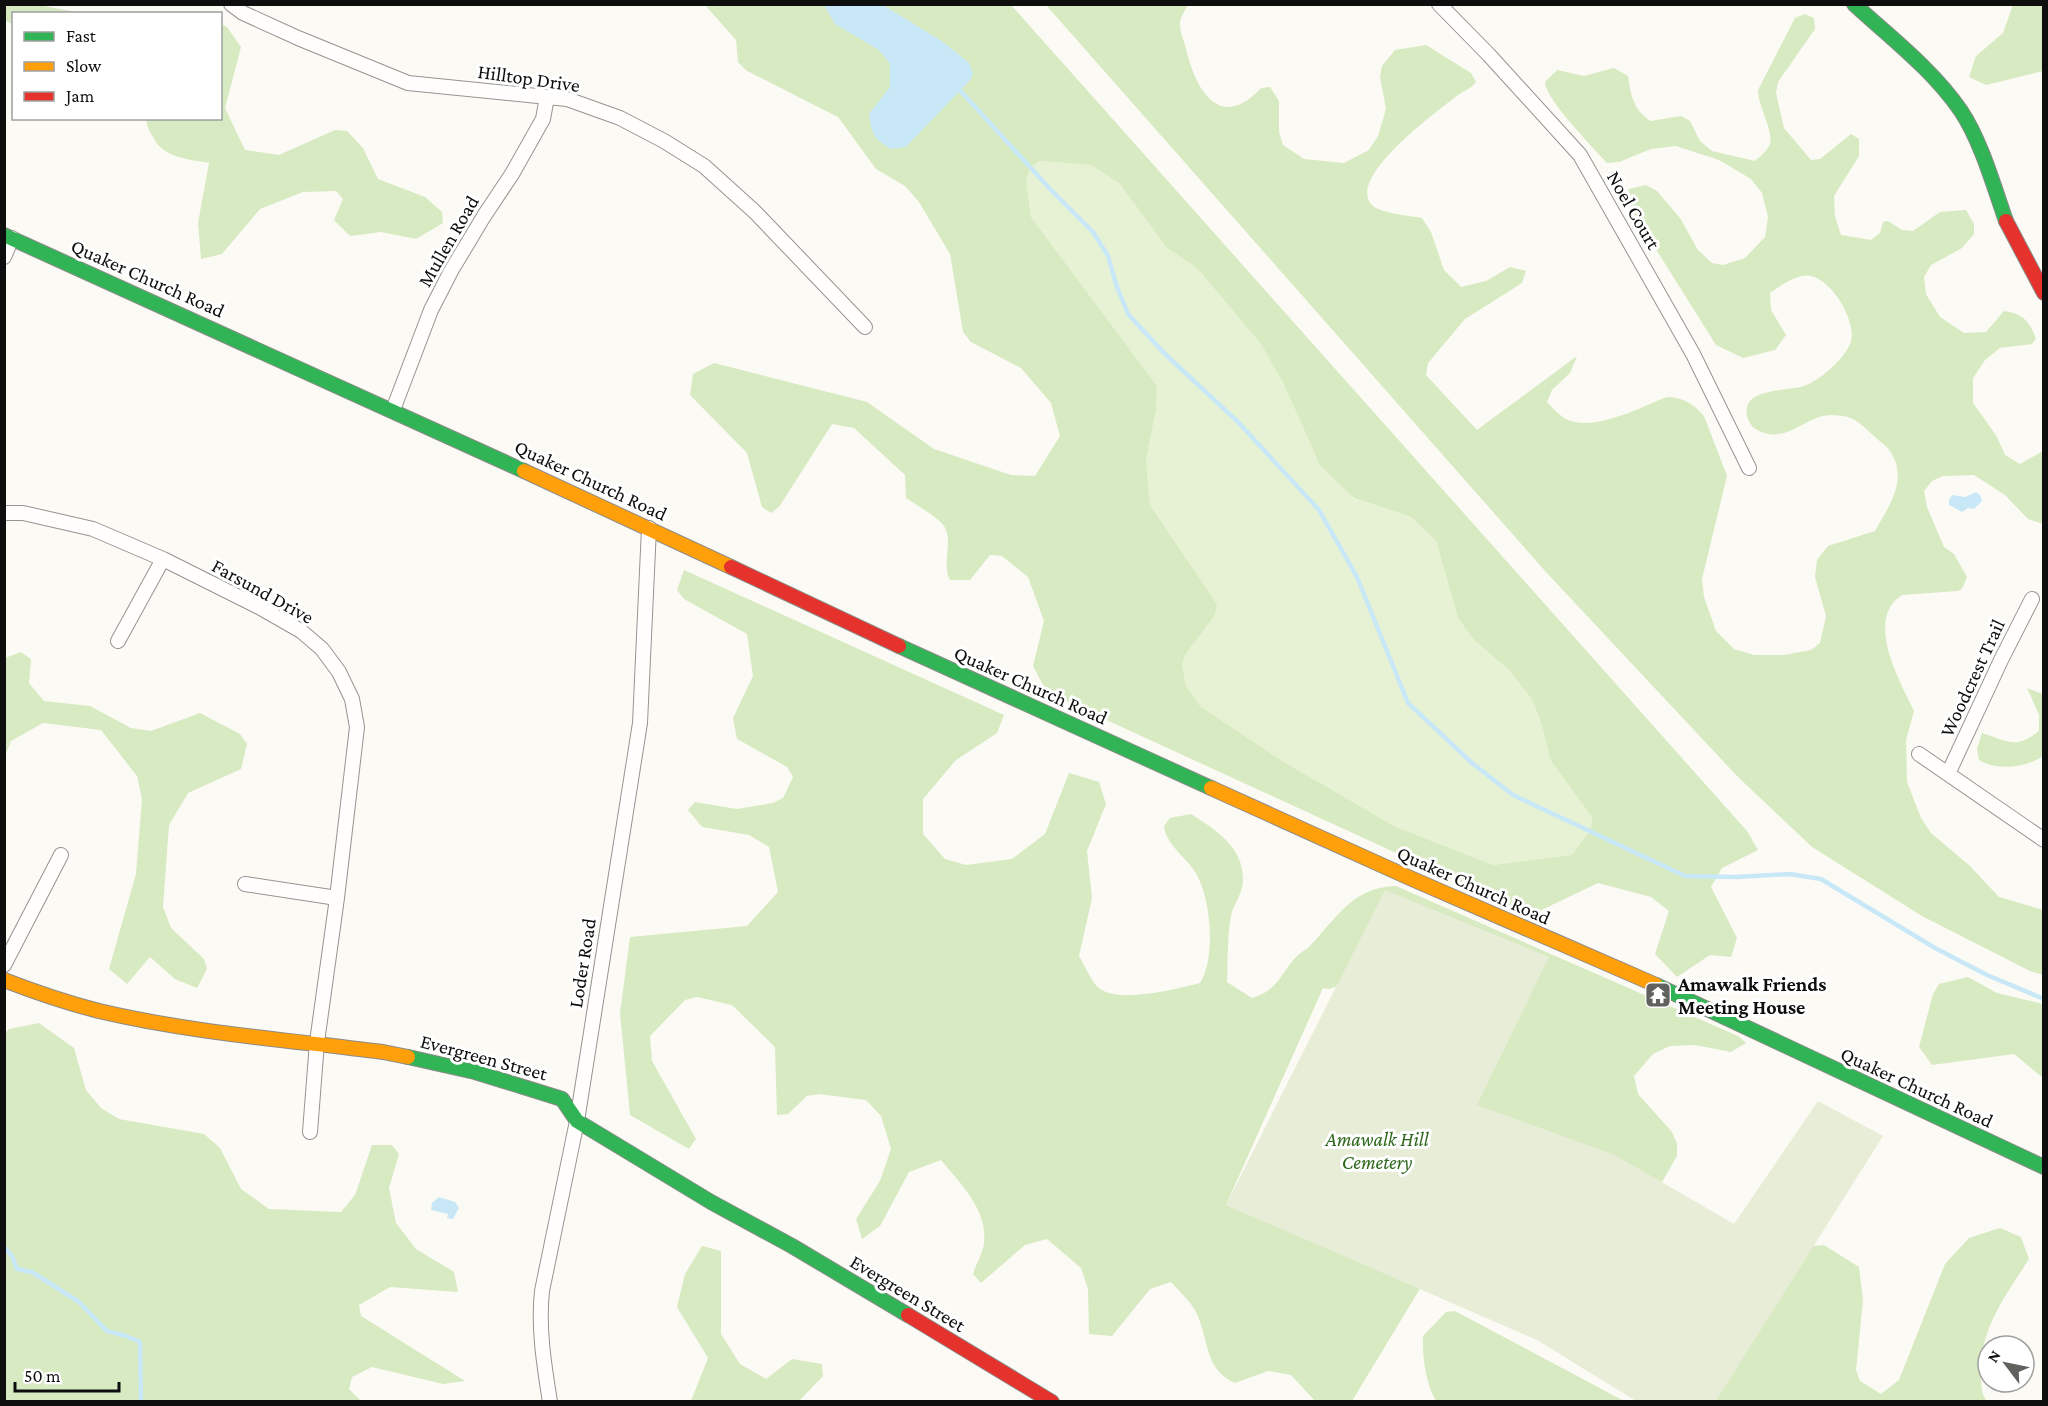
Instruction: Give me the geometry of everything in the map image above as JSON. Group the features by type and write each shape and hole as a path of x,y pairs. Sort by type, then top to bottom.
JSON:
{"street":[{"name":"Hilltop Drive","path":"231,4 243,13 298,38 408,83 567,99 620,118 664,141 704,166 755,212 865,327"},
{"name":"Noel Court","path":"1439,4 1580,155 1693,354 1749,468"},
{"path":"1854,4 1938,81 1962,113 1984,159 2007,223 2043,293"},
{"name":"Mullen Road","path":"393,410 431,310 451,271 512,174 543,119 547,97"},
{"path":"4,257 8,236"},
{"name":"Quaker Church Road","path":"8,236 393,410 650,528 848,623 1290,824 1678,995 2043,1167"},
{"name":"Farsund Drive","path":"4,513 23,513 93,529 163,559 259,607 301,631 322,649 339,672 352,699 357,727 317,1042 310,1132"},
{"name":"Loder Road","path":"550,1401 542,1355 540,1310 542,1291 577,1121 640,723 650,528"},
{"path":"118,641 163,559"},
{"name":"Woodcrest Trail","path":"1948,774 2032,599"},
{"path":"1919,754 2043,840"},
{"path":"4,964 61,855"},
{"path":"245,884 337,898"},
{"name":"Evergreen Street","path":"4,980 41,994 99,1011 198,1029 383,1052 475,1072 562,1099 577,1121 1052,1401"}],"green space":[{"path":"4,5 39,5 76,12 12,12 12,24 5,21"},
{"path":"705,5 824,5 835,24 879,50 890,64 890,87 869,115 969,63 943,42 883,5 1011,5 1747,831 1758,850 1722,868 1711,887 1737,938 1731,957 1710,955 1677,977 1655,954 1669,911 1651,897 1598,883 1531,915 1063,700 1044,687 1033,666 1044,621 1028,577 1002,556 990,555 970,580 950,580 947,566 948,539 944,526 906,498 905,475 854,428 832,424 779,507 771,513 762,507 747,453 690,395 693,374 714,363 867,402 934,449 1011,475 1035,476 1060,436 1051,403 1021,368 971,342 963,332 950,254 919,202 905,186 876,169 838,117 747,71 738,62 736,40","holes":["1040,161 1091,165 1119,183 1167,248 1197,268 1261,344 1284,384 1320,465 1354,498 1411,517 1436,541 1458,618 1473,639 1509,670 1531,698 1540,719 1551,761 1592,817 1591,829 1572,855 1493,865 1396,827 1284,762 1200,706 1186,686 1182,665 1185,655 1215,615 1217,604 1150,505 1146,459 1156,410 1157,386 1031,217 1026,180 1030,168"]},
{"path":"1046,5 1188,5 1181,18 1180,28 1190,65 1203,91 1212,101 1222,106 1233,106 1246,101 1261,88 1270,87 1279,101 1279,132 1283,145 1304,159 1344,163 1369,150 1378,136 1386,109 1380,77 1382,66 1395,50 1426,45 1471,73 1476,82 1432,115 1397,146 1371,179 1367,194 1373,206 1377,208 1422,218 1431,232 1444,270 1461,287 1486,281 1510,267 1526,271 1522,283 1465,319 1428,363 1426,375 1477,430 1577,356 1570,373 1552,390 1547,402 1564,418 1575,422 1602,421 1667,397 1683,400 1696,408 1704,416 1727,476 1702,579 1704,597 1716,631 1734,649 1754,655 1784,655 1811,650 1820,643 1826,616 1815,577 1817,560 1828,546 1875,531 1895,492 1898,472 1890,451 1855,420 1831,415 1821,416 1785,433 1775,434 1754,428 1747,416 1747,407 1756,396 1804,386 1830,369 1850,344 1852,335 1846,311 1831,289 1821,281 1812,276 1798,277 1770,293 1771,310 1786,335 1775,350 1743,358 1716,345 1627,203 1629,189 1646,185 1657,191 1680,218 1698,250 1712,263 1723,265 1745,258 1765,237 1768,217 1762,193 1751,179 1719,160 1676,146 1651,149 1619,162 1607,163 1561,111 1547,90 1545,82 1557,70 1584,76 1614,68 1628,76 1637,107 1651,121 1681,116 1690,121 1700,141 1712,151 1755,161 1771,141 1758,90 1795,18 1805,14 1814,18 1815,29 1778,82 1776,93 1784,128 1811,160 1820,159 1851,134 1859,139 1859,156 1834,196 1835,216 1841,235 1871,240 1880,233 1883,222 1888,221 1902,230 1913,231 1940,212 1966,210 1974,224 1974,234 1962,248 1931,265 1924,277 1926,294 1940,317 1964,333 1986,332 2004,311 2025,319 2036,339 2032,344 2000,348 1985,360 1973,378 1973,403 1996,435 2005,455 2020,464 2043,451 2043,524 2028,519 2005,495 1974,475 1943,476 1932,481 1924,491 1927,507 1944,547 1954,554 1967,577 1962,589 1957,591 1902,595 1891,606 1886,619 1885,635 1894,668 1914,711 1906,740 1907,782 1921,818 1931,833 1970,866 1999,897 2043,910 2043,975 2030,971 1922,916 1812,847 1738,777 1546,572"},
{"path":"2013,5 2043,5 2043,71 1986,85 1969,77 1976,56 2003,33"},
{"path":"222,24 227,27 241,47 225,108 245,150 279,155 335,130 347,131 363,148 378,179 425,197 442,212 443,223 416,239 381,232 350,236 334,220 343,199 336,191 303,192 260,209 222,254 201,259 198,223 209,163 185,159 163,149 157,144 147,120 222,120"},
{"path":"1040,161 1091,165 1119,183 1167,248 1197,268 1261,344 1353,498 1411,517 1436,541 1458,618 1473,639 1509,670 1531,698 1540,719 1551,761 1592,817 1591,829 1572,855 1493,865 1396,827 1284,762 1200,706 1186,686 1182,665 1185,655 1215,615 1217,604 1150,505 1146,459 1156,410 1157,386 1031,217 1026,180 1030,168"},
{"path":"684,570 1004,715 997,733 956,760 923,799 923,834 945,859 966,865 1012,859 1045,834 1069,773 1099,782 1106,804 1087,851 1092,898 1079,956 1096,986 1108,993 1148,994 1200,983 1205,972 1210,945 1206,899 1197,875 1173,846 1164,826 1170,818 1191,814 1219,833 1239,858 1243,881 1231,916 1227,982 1252,998 1274,986 1298,955 1309,947 1356,898 1381,888 1396,886 1738,1036 1746,1043 1731,1052 1695,1045 1670,1046 1653,1054 1634,1076 1638,1094 1672,1132 1677,1144 1677,1156 1662,1182 1484,1121 1341,985 1329,989 1323,988 1226,1205 1421,1287 1352,1401 1315,1401 1291,1375 1268,1371 1235,1383 1224,1376 1211,1359 1193,1307 1171,1282 1150,1289 1112,1336 1089,1334 1088,1289 1081,1268 1047,1239 1025,1245 981,1283 973,1274 984,1243 982,1219 971,1198 941,1160 909,1172 880,1226 862,1239 856,1219 880,1181 891,1149 881,1116 866,1100 819,1094 807,1096 788,1114 777,1115 775,1047 732,1005 697,997 685,1000 650,1036 652,1061 696,1139 689,1149 630,1115 620,1013 630,937 747,926 778,892 769,847 749,835 702,827 688,810 695,802 737,809 773,803 783,798 793,777 787,767 737,739 733,718 753,676 747,634 684,599 677,590"},
{"path":"21,652 31,659 29,683 44,701 90,706 131,728 151,731 200,713 240,734 247,744 241,769 188,793 169,825 163,907 171,928 204,959 207,969 197,988 175,979 150,957 127,984 109,969 136,874 142,799 137,776 101,730 43,723 11,741 5,756 5,658"},
{"path":"2027,688 2043,694 2043,756 2011,767 1994,766 1979,760 1977,749 1982,733 2005,741 2017,742 2039,731 2039,715"},
{"name":"Amawalk Hill Cemetery","path":"1385,890 1549,957 1477,1105 1615,1155 1734,1224 1818,1101 1883,1136 1716,1401 1636,1401 1537,1340 1226,1205"},
{"path":"1968,977 1997,993 2043,1004 2043,1078 2014,1054 1932,1065 1919,1047 1933,994 1939,984"},
{"path":"39,1023 74,1048 86,1090 101,1108 119,1119 204,1134 220,1148 241,1189 269,1209 341,1212 355,1195 372,1145 392,1145 399,1154 389,1188 396,1223 416,1249 454,1272 458,1292 390,1287 359,1305 361,1316 465,1381 443,1384 372,1367 352,1377 349,1389 361,1401 5,1401 5,1033 9,1029"},
{"path":"2000,1228 2021,1237 2029,1259 2002,1301 1987,1334 1976,1334 1976,1394 1984,1394 1987,1401 1692,1402 1802,1247 1824,1245 1859,1267 1863,1300 1856,1370 1860,1381 1881,1394 1899,1380 1945,1264 1969,1238"},
{"path":"702,1246 721,1251 721,1334 740,1364 766,1379 792,1359 822,1364 823,1376 799,1401 691,1401 708,1358 677,1307 685,1274"},
{"path":"1455,1311 1624,1401 1436,1401 1425,1370 1423,1336 1446,1312"}],"water":[{"path":"824,5 883,5 943,42 969,63 973,73 971,79 906,147 891,149 874,135 869,114 890,87 890,64 879,50 835,24"},
{"path":"1976,492 1982,501 1974,509 1968,508 1962,512 1949,505 1952,495 1965,497"},
{"path":"439,1197 455,1202 459,1208 453,1219 447,1218 448,1214 431,1210 432,1203"}],"waterway":[{"path":"957,87 1051,190 1093,232 1108,256 1128,314 1164,353 1238,422 1319,510 1357,577 1408,703 1472,763 1513,795 1685,876 1737,877 1790,874 1821,879 1935,948 1987,975 2044,999"},
{"path":"4,1247 12,1256 17,1269 32,1272 79,1302 107,1331 140,1342 141,1402"}],"traffic: fast":[{"path":"1854,4 1924,68 1961,111 1981,150 2006,221"},
{"path":"4,235 524,471"},
{"path":"899,646 1211,788"},
{"path":"1656,985 2044,1167"},
{"path":"408,1057 475,1072 562,1099 577,1121 711,1202 792,1246 908,1315"}],"traffic: slow":[{"path":"524,471 731,567"},
{"path":"1211,788 1656,985"},
{"path":"4,980 75,1004 134,1019 408,1057"}],"traffic: jam":[{"path":"2006,221 2044,293"},
{"path":"731,567 899,646"},
{"path":"908,1315 1052,1402"}],"place":[{"name":"Amawalk Friends Meeting House","path":"1658,995"}]}
